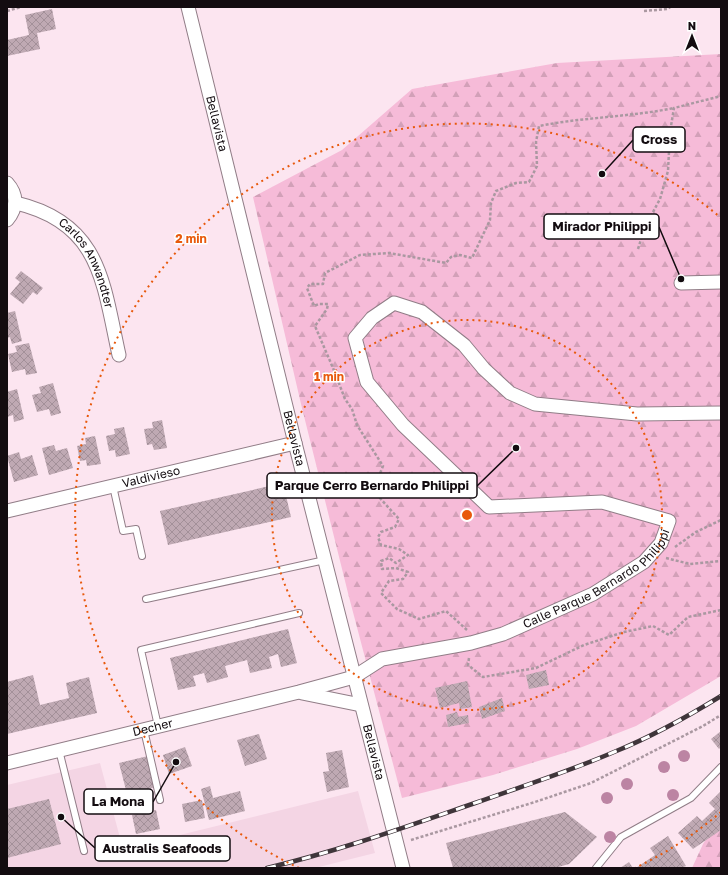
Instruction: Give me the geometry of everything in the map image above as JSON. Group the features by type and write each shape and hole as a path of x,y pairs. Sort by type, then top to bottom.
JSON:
{"street":[{"name":"Bellavista","path":"188,7 324,560 403,868"},
{"path":"7,183 13,191 16,203 13,213 7,220"},
{"name":"Carlos Anwandter","path":"16,203 31,206 54,217 64,224 84,244 93,257 102,278 119,355"},
{"path":"681,283 721,282"},
{"name":"Calle Parque Bernardo Philippi","path":"354,677 382,659 471,643 503,634 593,594 644,562 661,543 669,522 602,502 489,507 403,425 367,382 355,338 372,318 394,303 422,312 464,345 484,369 510,393 535,404 592,411 636,414 721,413"},
{"name":"Valdivieso","path":"7,511 295,443"},
{"name":"Decher","path":"7,763 299,692 354,677"},
{"name":"Decher","path":"299,692 361,705"}],"lane":[{"path":"113,486 123,531 136,528 142,556"},
{"path":"146,598 324,560"},
{"path":"158,726 141,650 299,613"},
{"path":"144,730 160,800"},
{"path":"59,750 84,851"},
{"path":"596,868 621,837 691,798 721,767"}],"path":[{"path":"7,11 20,7"},
{"path":"644,11 668,9 670,7"},
{"path":"496,191 516,183 529,182 537,166 536,142 539,126 564,121 651,112 674,108 721,96"},
{"path":"638,249 645,227 660,199 668,171 670,132 674,108"},
{"path":"673,549 696,532 721,520"},
{"path":"644,562 659,556 690,564 721,561"},
{"path":"471,643 468,665 483,678 536,668 584,646 624,632 653,626 669,635 688,617 721,610"},
{"path":"397,844 535,802 591,783 703,726 721,715"}],"shaded area":[{"path":"100,763 123,849 358,791 375,853 315,868 7,868 7,785"}],"green space":[{"path":"721,54 721,676 636,726 577,749 493,775 402,798 349,597 301,404 253,197 342,150 412,89 557,63"},
{"path":"721,817 721,868 692,868 703,844"}],"building":[{"path":"52,9 56,29 37,33 40,49 7,56 7,40 29,35 25,15"},
{"path":"21,271 43,288 37,295 33,292 23,304 10,294 20,282 15,278"},
{"path":"15,311 22,341 12,344 10,337 7,338 7,313"},
{"path":"29,343 37,373 26,375 25,369 12,372 8,354 17,352 15,346"},
{"path":"53,383 61,413 51,416 49,409 37,412 32,395 41,393 39,387"},
{"path":"17,389 24,419 14,422 13,415 7,417 7,392"},
{"path":"162,420 167,448 154,450 152,444 147,445 144,429 153,428 152,422"},
{"path":"124,427 130,454 116,457 115,450 109,451 106,436 115,434 114,429"},
{"path":"95,436 101,464 87,466 86,460 80,461 77,446 86,444 85,438"},
{"path":"54,445 56,451 67,448 73,468 49,475 42,448"},
{"path":"19,452 21,459 32,455 38,475 14,482 7,456"},
{"path":"283,483 291,517 168,545 160,511"},
{"path":"288,629 297,663 281,667 278,654 269,657 272,668 250,673 247,660 225,666 228,677 207,683 204,673 193,676 196,686 178,690 170,658"},
{"path":"546,670 549,685 529,689 526,675"},
{"path":"33,675 40,705 69,698 66,683 89,677 97,713 7,734 7,682"},
{"path":"467,681 472,707 460,709 459,703 440,708 435,688"},
{"path":"502,698 505,711 482,719 479,707"},
{"path":"457,712 458,717 468,715 469,723 448,727 446,715"},
{"path":"721,731 721,747 719,749 711,739"},
{"path":"259,734 267,759 245,766 237,740"},
{"path":"185,747 192,766 169,774 163,755"},
{"path":"342,750 349,787 327,792 323,772 329,771 326,753"},
{"path":"148,756 156,787 127,794 119,763"},
{"path":"210,786 213,798 240,791 245,811 209,820 201,789"},
{"path":"721,791 721,830 693,849 678,833 697,816 702,821 715,809 709,803"},
{"path":"49,799 61,844 7,858 7,809"},
{"path":"202,800 205,818 185,822 182,804"},
{"path":"156,810 160,829 136,834 132,815"},
{"path":"565,812 597,837 569,864 555,868 453,868 446,843"},
{"path":"668,836 686,866 681,868 636,868 655,855 650,848"},
{"path":"629,862 633,868 620,868"}],"railway":[{"path":"267,868 373,838 581,766 655,733 721,696"}],"place":[{"name":"Cross","path":"602,174"},
{"name":"Mirador Philippi","path":"681,279"},
{"name":"Parque Cerro Bernardo Philippi","path":"516,448"},
{"name":"La Mona","path":"176,762"},
{"name":"Australis Seafoods","path":"61,817"}]}
